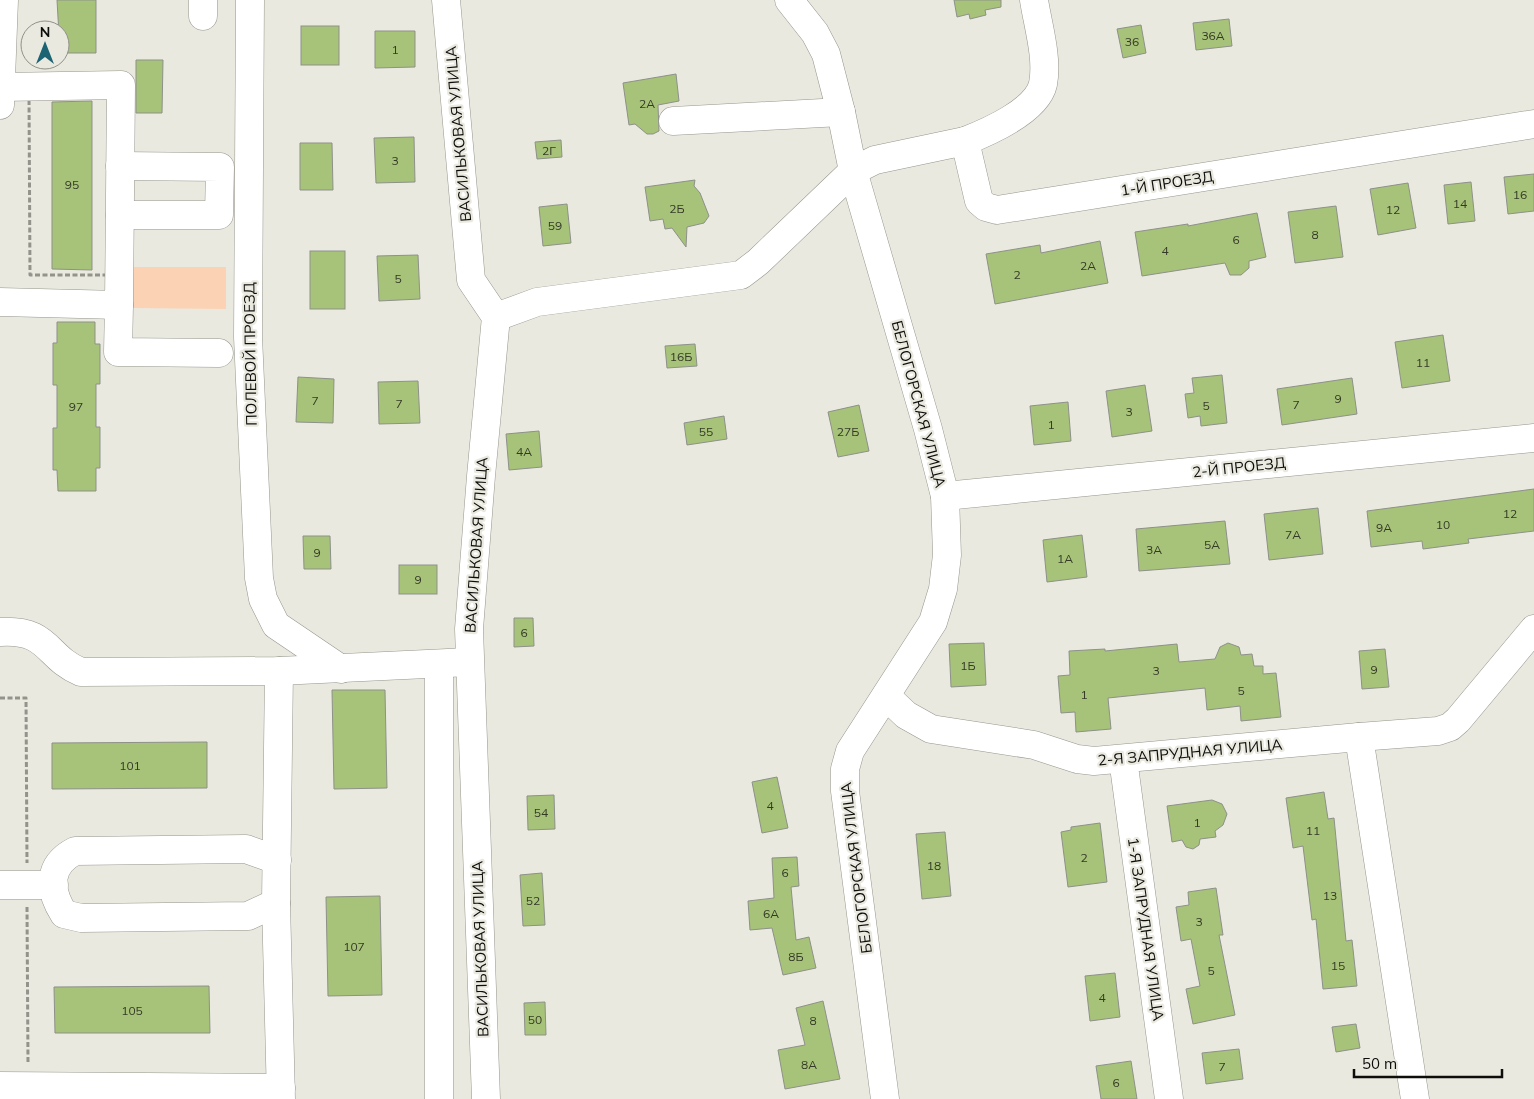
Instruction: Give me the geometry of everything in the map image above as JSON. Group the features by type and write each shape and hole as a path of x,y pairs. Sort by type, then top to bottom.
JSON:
{"street":[{"path":"0,105 4,0"},
{"name":"ПОЛЕВОЙ ПРОЕЗД","path":"250,0 248,337 259,578 263,599 276,625 341,670"},
{"name":"ВАСИЛЬКОВАЯ УЛИЦА","path":"446,0 471,280 496,317 469,629 486,1099"},
{"name":"БЕЛОГОРСКАЯ УЛИЦА","path":"789,0 815,33 826,54 841,112 853,171 928,429 944,496 947,555 944,589 933,622 850,751 845,769 845,791 885,1099"},
{"path":"496,317 537,302 741,275 758,262 853,171 875,160 964,140 994,130 1020,112 1034,99 1043,85 1044,62 1034,0"},
{"path":"1,87 121,85 118,352 219,352"},
{"path":"673,121 841,112"},
{"name":"1-Й ПРОЕЗД","path":"964,140 979,201 986,207 997,210 1534,124"},
{"path":"120,166 220,167 219,216 120,216"},
{"path":"0,302 118,304"},
{"name":"2-Й ПРОЕЗД","path":"944,496 1534,438"},
{"name":"2-Я ЗАПРУДНАЯ УЛИЦА","path":"886,696 906,715 931,729 1034,745 1077,758 1123,759 1359,736 1438,731 1450,727 1458,720 1534,629"},
{"path":"0,632 33,635 68,666 81,672 341,670 469,662"},
{"path":"439,664 439,1099"},
{"path":"0,1086 281,1093 276,903 279,671"},
{"path":"1359,736 1415,1099"},
{"name":"1-Я ЗАПРУДНАЯ УЛИЦА","path":"1123,759 1169,1099"},
{"path":"276,860 261,852 246,849 76,851 64,857 56,866 54,885 55,900 64,914 81,918 248,916 276,903"},
{"path":"0,885 54,885"}],"path":[{"path":"109,94 110,275 30,275 29,95 109,94"},
{"path":"0,698 26,698"}],"shaded area":[{"path":"131,267 226,267 226,309 131,308"}],"building":[{"path":"57,0 96,0 96,53 70,53 70,20 58,20"},
{"path":"954,0 1001,0 1001,7 985,10 986,15 970,19 969,14 957,17"},
{"path":"1229,19 1232,46 1196,50 1193,23"},
{"path":"1141,25 1146,53 1123,58 1117,29"},
{"path":"301,26 339,26 339,65 301,65"},
{"path":"375,31 415,31 415,67 375,68"},
{"path":"136,60 163,60 162,113 136,113"},
{"path":"676,74 679,101 658,105 659,131 647,134 635,124 629,125 623,83"},
{"path":"92,101 92,270 52,269 52,102"},
{"path":"414,137 415,182 376,183 374,138"},
{"path":"561,140 562,157 537,159 535,142"},
{"path":"300,143 332,143 333,190 300,190"},
{"path":"1534,174 1534,211 1508,214 1504,177"},
{"path":"695,180 694,186 700,193 709,216 704,223 687,227 686,247 672,228 665,229 663,219 650,221 645,187"},
{"path":"1471,182 1475,221 1448,224 1444,185"},
{"path":"1408,183 1416,228 1378,235 1370,189"},
{"path":"567,204 571,243 543,246 539,207"},
{"path":"1336,206 1343,257 1295,263 1288,212"},
{"path":"1257,213 1266,257 1249,261 1249,268 1241,275 1230,275 1225,263 1142,276 1135,232 1188,224 1188,226"},
{"path":"1100,241 1108,283 995,304 986,254 1040,245 1041,253"},
{"path":"310,251 345,251 345,309 310,309"},
{"path":"418,255 420,299 379,301 377,256"},
{"path":"57,322 95,322 95,344 100,344 100,384 96,384 96,427 100,427 100,468 96,468 96,491 58,491 57,470 53,470 53,428 57,428 57,385 53,385 53,343 57,343"},
{"path":"1443,335 1450,381 1402,388 1395,342"},
{"path":"695,344 697,366 667,368 665,346"},
{"path":"1222,375 1227,423 1201,426 1200,416 1188,418 1185,394 1194,393 1192,378"},
{"path":"298,377 334,379 333,423 296,422"},
{"path":"1352,378 1357,414 1282,425 1277,389"},
{"path":"418,381 420,423 379,424 378,382"},
{"path":"1145,385 1152,431 1112,437 1106,391"},
{"path":"1068,402 1071,441 1034,445 1030,406"},
{"path":"859,405 869,451 838,457 828,412"},
{"path":"724,416 727,439 687,445 684,423"},
{"path":"539,431 542,467 509,470 506,434"},
{"path":"1534,489 1534,531 1468,539 1469,543 1423,549 1422,541 1371,547 1367,511"},
{"path":"1318,508 1323,554 1269,560 1264,514"},
{"path":"1225,521 1230,564 1139,571 1136,529"},
{"path":"1082,535 1087,577 1047,582 1043,540"},
{"path":"303,536 330,536 331,569 304,569"},
{"path":"399,565 437,565 437,594 399,594"},
{"path":"514,618 533,618 534,646 514,647"},
{"path":"984,643 986,685 951,687 949,644"},
{"path":"1228,643 1239,647 1241,655 1252,654 1254,666 1263,666 1263,674 1276,673 1281,717 1241,721 1240,706 1207,710 1205,688 1108,698 1111,729 1076,732 1075,712 1061,713 1058,676 1070,675 1069,651 1105,649 1105,651 1177,644 1179,662 1215,659 1220,647"},
{"path":"1385,649 1389,687 1362,689 1359,651"},
{"path":"332,690 385,690 387,788 334,789"},
{"path":"207,742 207,788 52,789 52,743"},
{"path":"777,777 788,828 762,833 752,782"},
{"path":"1324,792 1328,819 1334,818 1346,941 1352,940 1357,986 1323,989 1316,919 1312,920 1303,846 1293,848 1286,798"},
{"path":"554,795 555,829 528,830 527,796"},
{"path":"1212,800 1222,804 1227,814 1223,825 1215,831 1216,837 1200,839 1199,845 1193,849 1186,847 1182,840 1172,842 1167,806"},
{"path":"1100,823 1107,882 1068,887 1061,832 1071,830 1071,827"},
{"path":"945,832 951,896 922,899 916,834"},
{"path":"797,857 799,886 791,887 796,940 809,937 816,968 783,975 772,928 750,930 748,901 774,898 772,858"},
{"path":"542,873 545,925 523,926 520,875"},
{"path":"1216,888 1223,935 1219,935 1235,1015 1193,1024 1186,989 1200,986 1191,939 1181,941 1176,907 1189,905 1188,892"},
{"path":"380,896 382,995 328,996 326,897"},
{"path":"1115,973 1120,1017 1090,1021 1085,976"},
{"path":"209,986 210,1033 55,1033 54,987"},
{"path":"823,1001 840,1079 785,1089 778,1050 805,1045 796,1008"},
{"path":"545,1002 546,1035 525,1035 524,1003"},
{"path":"1356,1024 1360,1048 1336,1052 1332,1027"},
{"path":"1239,1049 1243,1079 1206,1084 1202,1053"},
{"path":"1131,1061 1137,1099 1101,1099 1096,1066"}]}
